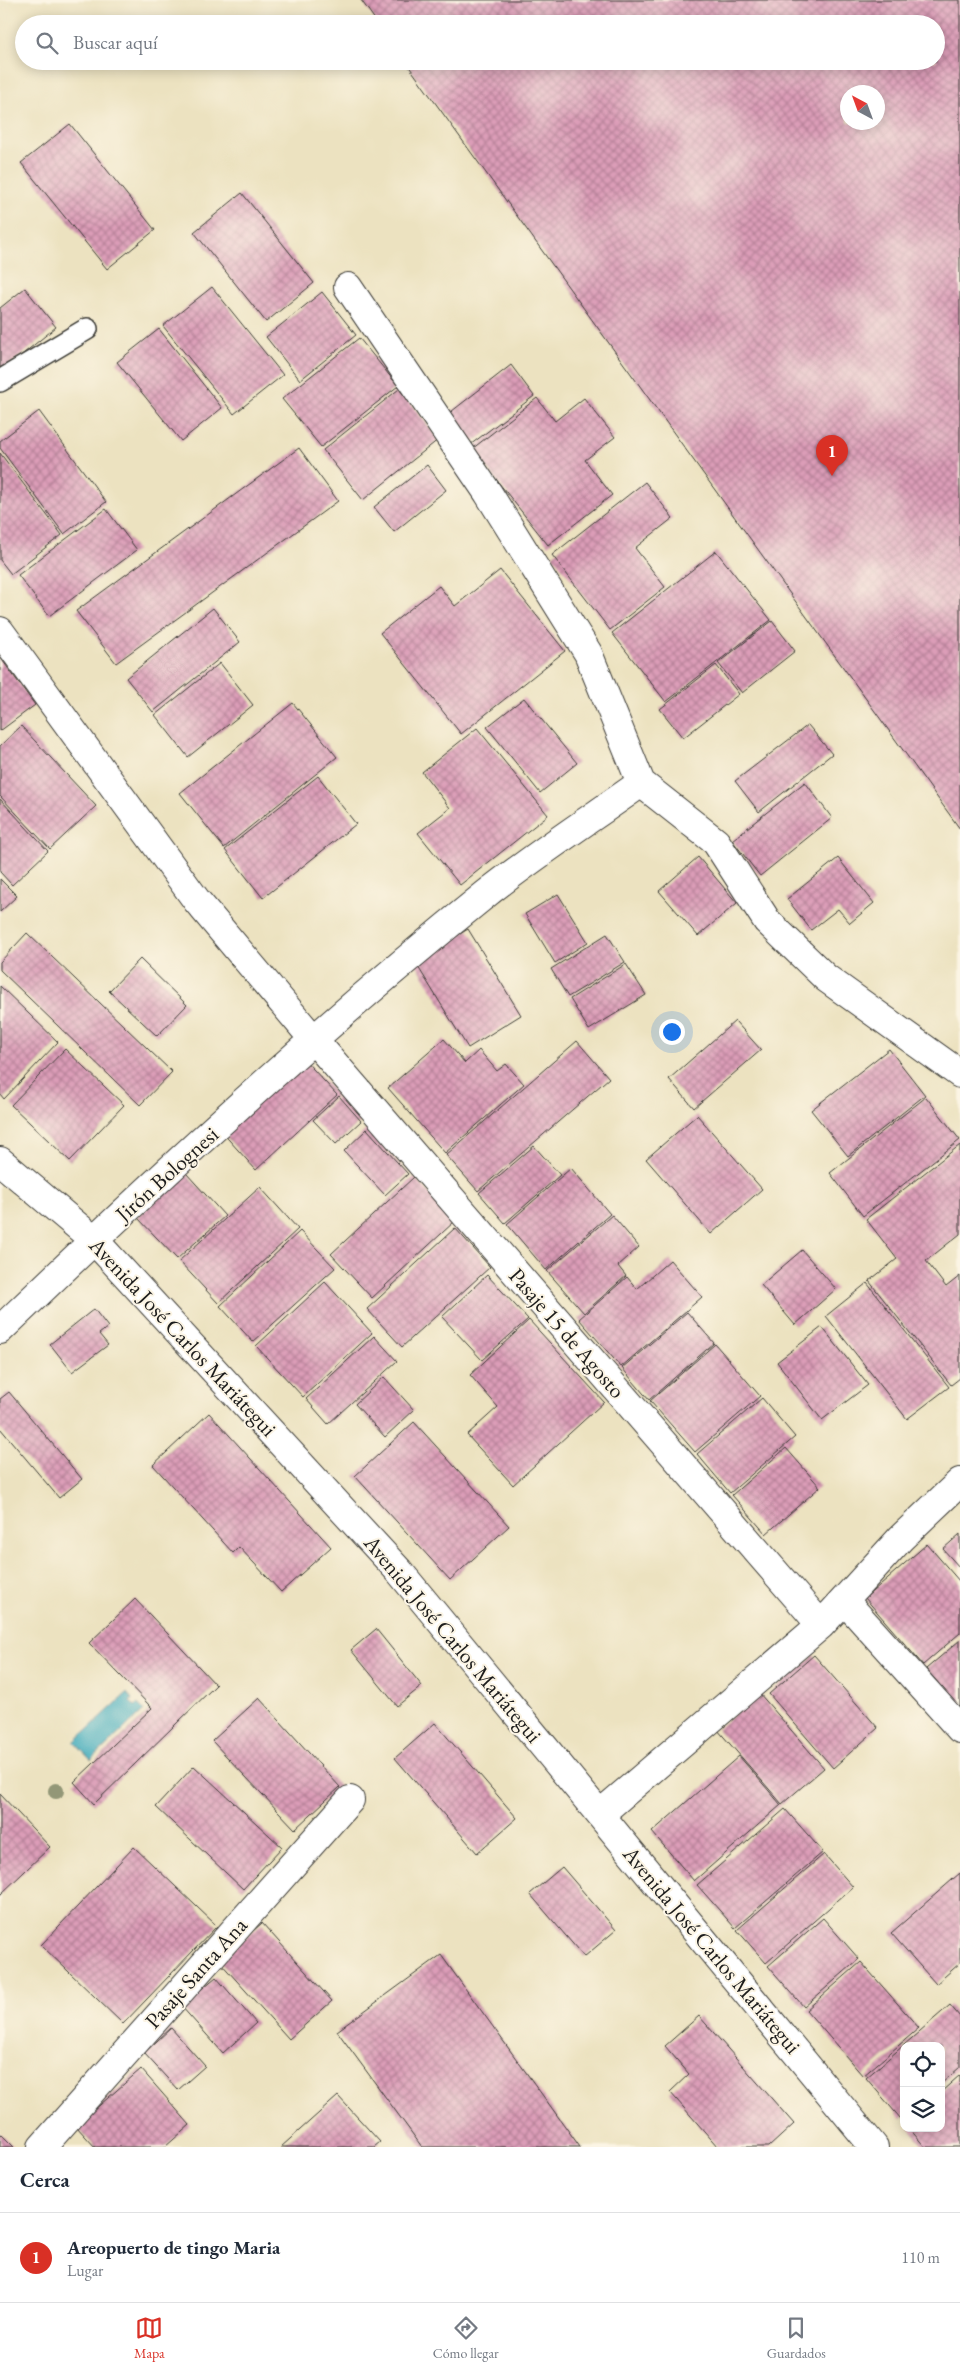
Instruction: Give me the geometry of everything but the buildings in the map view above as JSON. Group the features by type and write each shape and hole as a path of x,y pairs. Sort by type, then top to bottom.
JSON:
{"street":[{"path":"348,287 488,493 588,652 641,783 716,842 767,921 826,978 960,1074"},
{"name":"Pasaje 15 de Agosto","path":"0,631 197,900 314,1040 821,1625"},
{"name":"Jirón Bolognesi","path":"0,1330 94,1240 314,1040 487,893 641,783"},
{"name":"Avenida José Carlos Mariátegui","path":"0,1161 94,1240 399,1571 874,2147"},
{"path":"600,1814 821,1625 901,1538 960,1482"},
{"path":"844,1600 960,1729"},
{"name":"Pasaje Santa Ana","path":"42,2147 350,1800"}],"lane":[{"path":"0,381 87,329"}],"water":[{"path":"127,1693 132,1699 130,1702 135,1706 138,1704 144,1710 91,1760 74,1742"}],"place":[{"name":"Areopuerto de tingo Maria","path":"832,476"}]}
